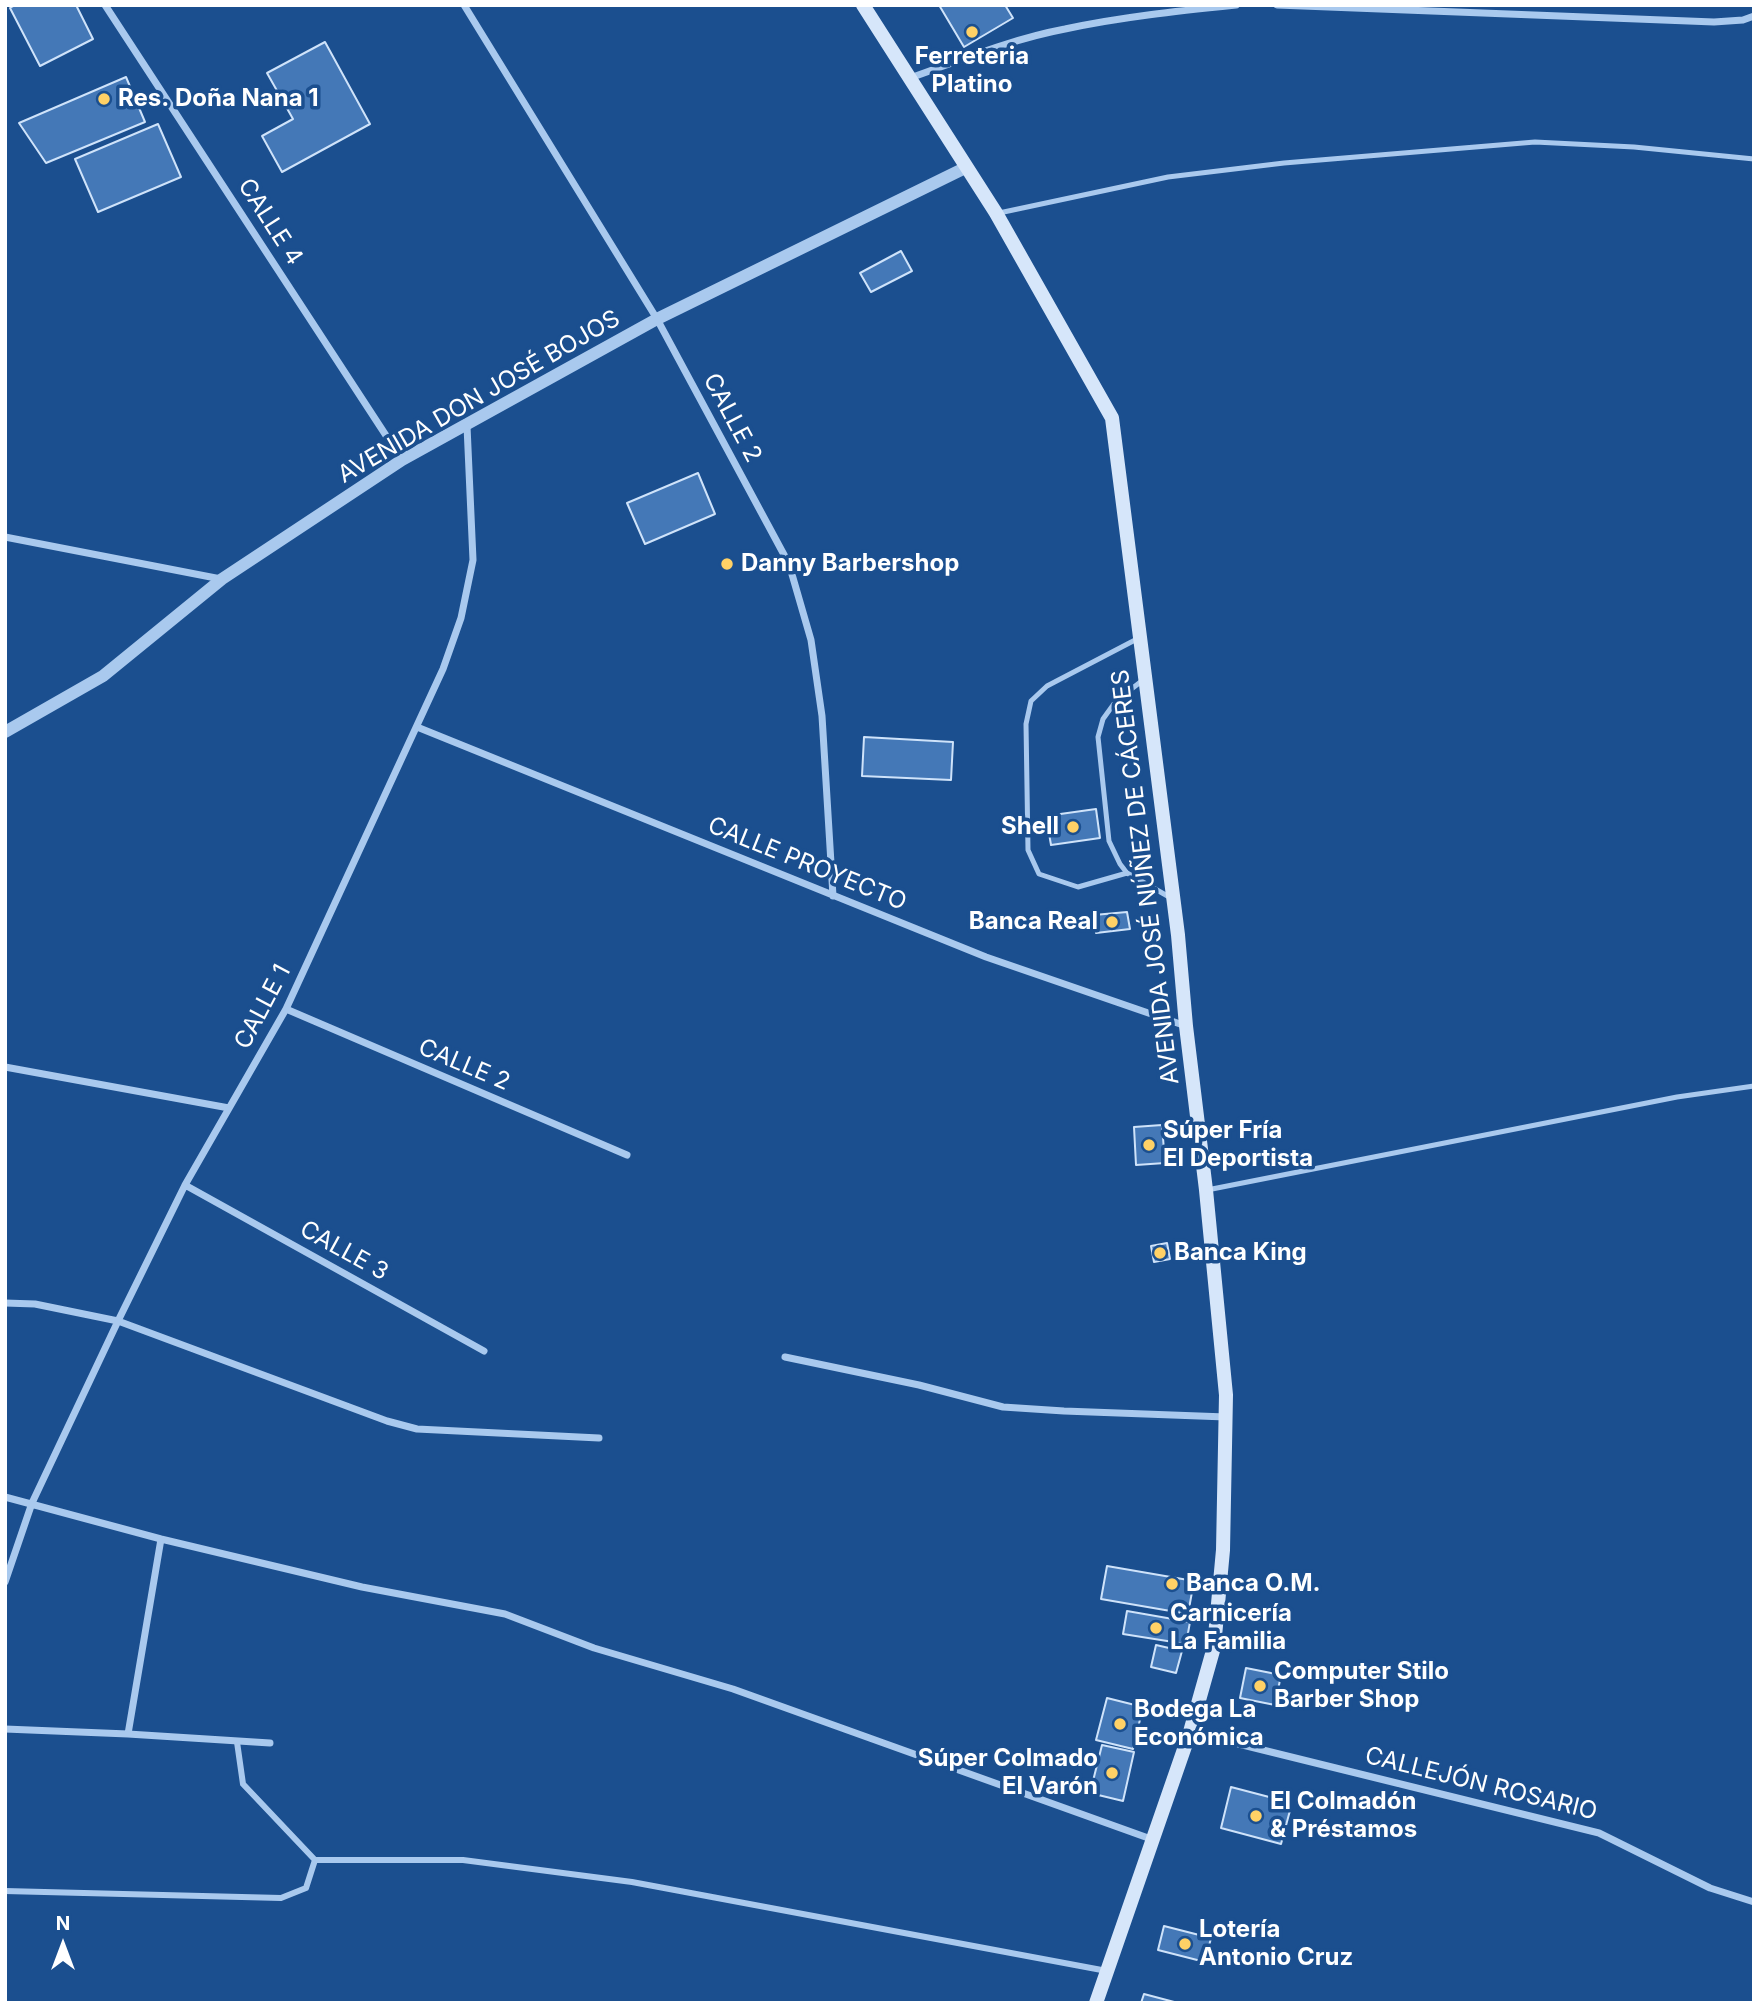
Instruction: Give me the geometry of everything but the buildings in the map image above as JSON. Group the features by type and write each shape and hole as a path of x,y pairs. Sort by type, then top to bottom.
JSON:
{"main road":[{"name":"AVENIDA JOSÉ NÚÑEZ DE CÁCERES","path":"863,5 996,213 1112,418 1174,900 1206,1190 1227,1416 1223,1550 1214,1647 1190,1732 1096,2003"}],"street":[{"name":"CALLE 4","path":"105,5 402,460"},
{"name":"CALLE 2","path":"464,5 657,319 789,564 811,640 822,716 833,896"},
{"path":"909,78 995,48 1063,29 1148,14 1236,5"},
{"path":"1277,5 1714,22 1744,20 1754,16"},
{"name":"AVENIDA DON JOSÉ BOJOS","path":"5,732 103,676 222,579 402,460 657,319 967,167"},
{"name":"CALLE 1","path":"5,1582 32,1503 118,1321 185,1185 286,1009 443,669 461,618 473,560 467,426"},
{"path":"5,537 222,579"},
{"name":"CALLE PROYECTO","path":"417,727 986,957 1186,1026"},
{"name":"CALLE 2","path":"286,1009 627,1155"},
{"path":"5,1067 229,1108"},
{"name":"CALLE 3","path":"185,1185 484,1351"},
{"path":"5,1303 35,1304 118,1321 387,1421 417,1429 599,1438"},
{"path":"785,1357 919,1385 1003,1407 1227,1416"},
{"path":"5,1497 161,1539 362,1587 505,1614 594,1648 746,1693 1151,1839"},
{"path":"128,1734 161,1539"},
{"path":"5,1729 270,1743"},
{"name":"CALLEJÓN ROSARIO","path":"1190,1732 1599,1833 1710,1888 1754,1902"},
{"path":"237,1742 243,1784 316,1860 463,1860 632,1882 1107,1971"},
{"path":"5,1891 281,1898 306,1888 316,1860"}],"lane":[{"path":"996,213 1181,176 1284,163 1535,142 1634,147 1754,159"},
{"path":"1127,873 1078,887 1039,874 1028,850 1026,724 1031,701 1047,686 1140,637"},
{"path":"1145,678 1116,701 1103,719 1098,737 1109,841 1127,873 1174,900"},
{"path":"1206,1190 1676,1097 1754,1086"}],"place":[{"name":"Ferreteria Platino","path":"972,32"},
{"name":"Res. Doña Nana 1","path":"104,99"},
{"name":"Danny Barbershop","path":"727,564"},
{"name":"Shell","path":"1073,827"},
{"name":"Banca Real","path":"1112,922"},
{"name":"Súper Fría El Deportista","path":"1149,1145"},
{"name":"Banca King","path":"1160,1253"},
{"name":"Banca O.M.","path":"1172,1584"},
{"name":"Carnicería La Familia","path":"1156,1628"},
{"name":"Computer Stilo Barber Shop","path":"1260,1686"},
{"name":"Bodega La Económica","path":"1120,1724"},
{"name":"Súper Colmado El Varón","path":"1112,1773"},
{"name":"El Colmadón & Préstamos","path":"1256,1816"},
{"name":"Lotería Antonio Cruz","path":"1185,1944"}]}
